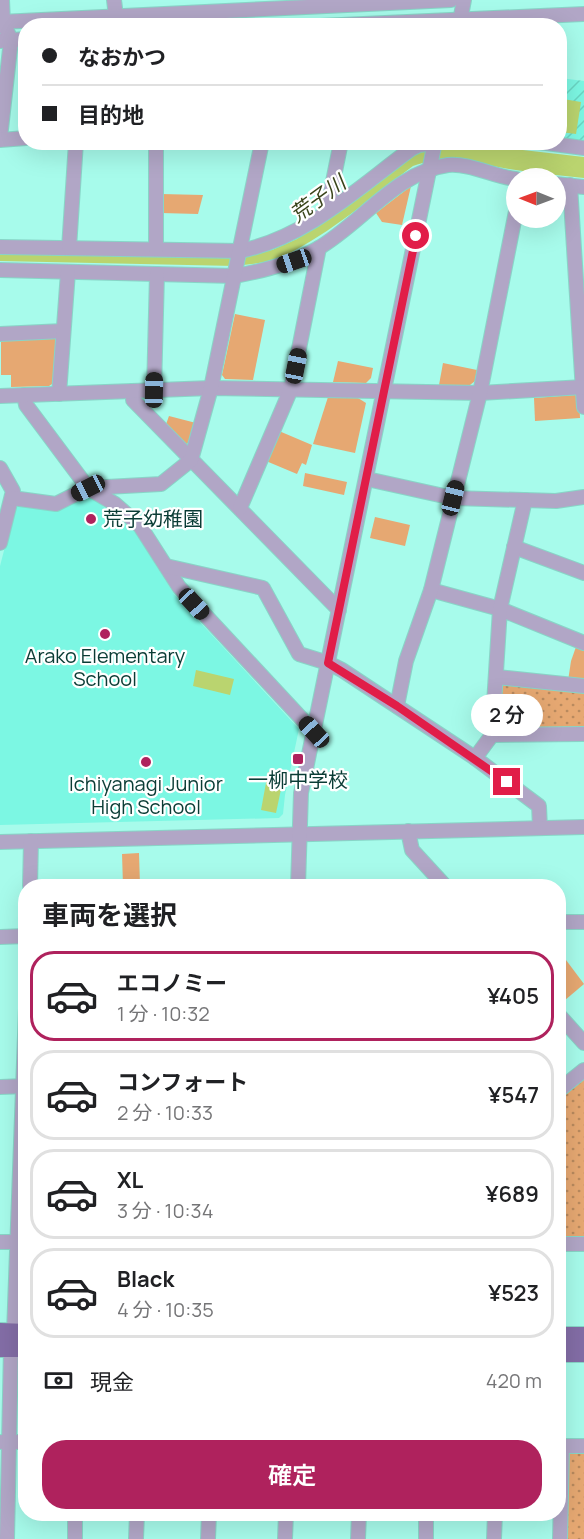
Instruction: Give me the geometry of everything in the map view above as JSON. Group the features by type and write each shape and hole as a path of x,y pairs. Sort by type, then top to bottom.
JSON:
{"main road":[{"path":"566,1336 584,1336"},
{"path":"566,1353 584,1353"}],"street":[{"path":"2,0 1,22 12,40 0,139 18,138"},
{"path":"114,0 116,16"},
{"path":"78,18 279,3 451,0"},
{"path":"461,18 464,0"},
{"path":"566,18 584,14"},
{"path":"1,22 18,21"},
{"path":"567,146 584,148"},
{"path":"69,248 75,150"},
{"path":"156,150 156,249"},
{"path":"12,498 56,504 88,488 161,484 191,460 212,388 260,150"},
{"path":"327,211 339,150"},
{"path":"0,247 239,252 282,239 327,211 410,150"},
{"path":"298,879 301,793 434,150"},
{"path":"0,270 157,274 235,273 270,269 319,248 411,179 431,167 460,165 506,176"},
{"path":"566,185 584,187"},
{"path":"570,185 584,407"},
{"path":"397,706 406,661 431,590 480,393 513,228"},
{"path":"240,508 291,389 319,248"},
{"path":"59,394 68,272"},
{"path":"154,390 157,274"},
{"path":"0,334 63,331"},
{"path":"0,396 212,388 480,393 583,387"},
{"path":"133,391 133,400 339,610"},
{"path":"24,395 26,405 88,488 115,504 140,526 179,587 314,732"},
{"path":"0,468 13,491 0,543"},
{"path":"366,479 453,498 556,501 584,497"},
{"path":"475,759 492,735 500,609 525,500"},
{"path":"514,548 584,573"},
{"path":"166,566 263,588 299,654 328,663 475,759 539,806 540,828"},
{"path":"431,590 500,609 584,643"},
{"path":"497,677 584,686"},
{"path":"492,735 584,734"},
{"path":"0,842 584,827"},
{"path":"408,831 412,850 439,879"},
{"path":"30,879 31,841"},
{"path":"566,922 584,922"},
{"path":"0,937 18,936"},
{"path":"566,1023 584,1043"},
{"path":"566,1085 584,1070"},
{"path":"0,1087 18,1086"},
{"path":"0,1242 18,1242"},
{"path":"566,1244 584,1245"},
{"path":"7,1539 4,1442 18,1279"},
{"path":"566,1446 584,1446"},
{"path":"75,1521 75,1539"},
{"path":"136,1539 137,1521"},
{"path":"208,1539 209,1521"},
{"path":"285,1539 286,1521"},
{"path":"358,1539 359,1521"},
{"path":"426,1521 426,1539"},
{"path":"494,1539 495,1521"},
{"path":"560,1521 560,1539"}],"shaded area":[{"path":"567,79 584,81 584,145 567,143"},
{"path":"567,100 581,102 576,134 567,133"},
{"path":"422,150 523,150 584,157 584,178 566,176 566,168 507,168 461,160 425,162 413,166 318,237 284,256 266,262 235,266 0,261 0,252 238,256 272,250 297,239 411,155"},
{"path":"411,186 402,225 382,222 376,213"},
{"path":"161,194 203,195 198,214 161,213"},
{"path":"235,314 265,320 253,380 225,379 222,375"},
{"path":"52,336 57,341 55,382 49,386 11,387 11,375 1,375 1,339"},
{"path":"338,361 373,368 371,378 366,383 333,382"},
{"path":"443,363 477,370 475,381 470,385 439,385"},
{"path":"575,395 579,397 580,418 535,421 534,398"},
{"path":"328,397 358,398 366,403 355,453 313,444"},
{"path":"169,416 196,423 191,441 184,446 165,427"},
{"path":"279,431 312,445 306,465 302,463 297,474 266,461"},
{"path":"305,473 347,482 344,495 303,486"},
{"path":"89,495 135,532 174,594 299,729 283,814 279,818 0,825 0,566 15,508 20,505"},
{"path":"375,517 410,525 405,546 370,538"},
{"path":"577,644 584,647 584,682 568,681 571,661"},
{"path":"196,670 234,679 230,695 193,686"},
{"path":"505,681 584,689 584,728 501,730 498,726 501,685"},
{"path":"268,772 284,775 276,813 261,810"},
{"path":"139,853 140,879 123,879 122,854"},
{"path":"566,960 584,984 566,999"},
{"path":"584,1077 584,1237 566,1237 566,1091"},
{"path":"569,1451 584,1452 584,1539 564,1539 566,1453"}],"place":[{"name":"荒子幼稚園","path":"91,519"},
{"name":"Arako Elementary School","path":"105,634"},
{"name":"一柳中学校","path":"298,759"},
{"name":"Ichiyanagi Junior High School","path":"146,762"}],"route":[{"path":"416,236 328,663 397,706 507,782"}],"water label":[{"name":"荒子川","path":"318,199"}]}
